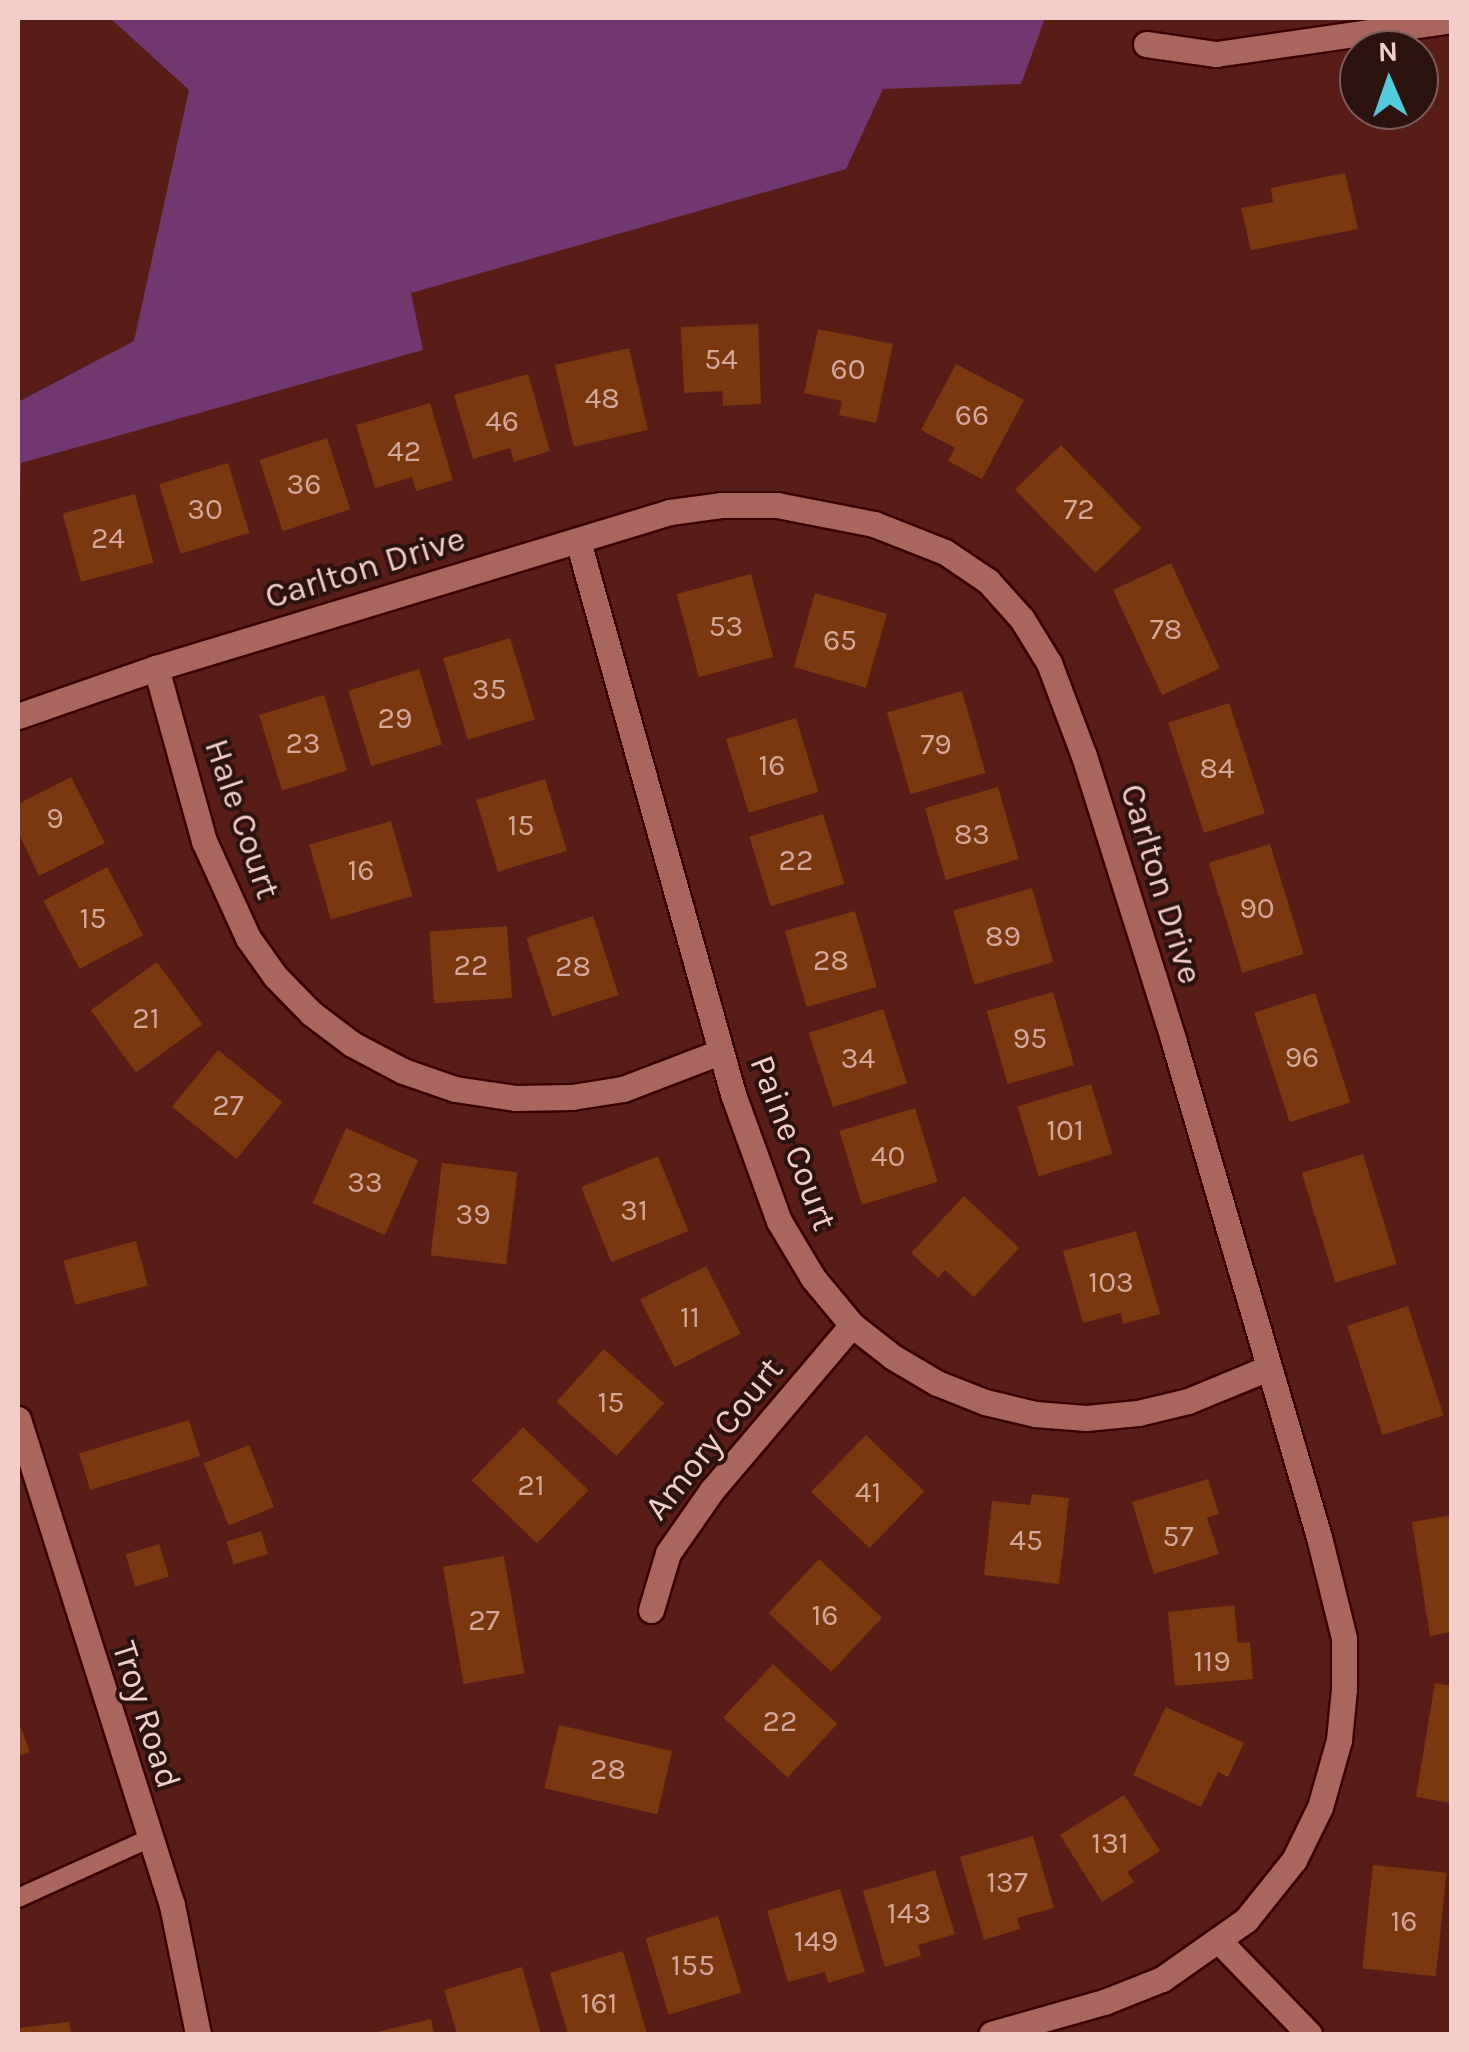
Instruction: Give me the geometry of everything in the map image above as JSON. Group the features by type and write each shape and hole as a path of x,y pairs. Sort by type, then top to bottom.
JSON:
{"street":[{"path":"1146,44 1216,54 1452,20"},
{"name":"Carlton Drive","path":"18,716 156,668 670,512 721,505 824,511 874,524 946,552 988,581 1022,619 1049,663 1084,756 1173,1039 1340,1621 1344,1689 1338,1740 1320,1807 1294,1860 1264,1902 1220,1942 1147,1985 990,2034"},
{"name":"Paine Court","path":"578,541 720,1052 780,1221 813,1278 852,1324 893,1358 938,1384 985,1402 1035,1414 1086,1418 1138,1413 1188,1401 1268,1368"},
{"name":"Hale Court","path":"156,668 204,841 248,938 275,976 311,1013 352,1044 403,1072 456,1089 516,1098 572,1097 623,1089 720,1052"},
{"name":"Amory Court","path":"651,1610 668,1553 712,1490 852,1324"},
{"name":"Troy Road","path":"18,1419 172,1905 198,2034"},
{"path":"1220,1942 1309,2034"}],"lane":[{"path":"18,1898 150,1838"}],"shaded area":[{"path":"110,18 1045,18 1021,84 883,89 846,169 411,293 423,350 21,463 18,571 18,402 134,341 189,90"}],"building":[{"path":"1345,173 1358,229 1251,250 1241,208 1273,202 1271,188"},
{"path":"758,324 761,404 723,406 722,391 684,393 681,327"},
{"path":"818,329 893,344 876,423 839,415 842,401 804,393"},
{"path":"629,348 648,430 574,447 555,365"},
{"path":"956,364 1024,400 982,479 948,461 955,448 921,430"},
{"path":"528,374 550,451 514,462 510,448 473,459 454,395"},
{"path":"430,403 453,480 416,491 412,477 375,488 356,425"},
{"path":"327,438 350,509 283,531 259,460"},
{"path":"1061,445 1142,528 1096,573 1015,489"},
{"path":"228,463 249,533 180,554 159,484"},
{"path":"135,494 153,563 81,582 63,513"},
{"path":"1171,563 1220,668 1162,695 1113,590"},
{"path":"751,574 773,657 699,677 677,594"},
{"path":"815,593 887,614 866,688 794,667"},
{"path":"510,638 535,719 468,740 443,658"},
{"path":"419,669 442,745 371,766 348,691"},
{"path":"962,691 985,773 910,794 887,712"},
{"path":"324,695 347,771 282,790 259,715"},
{"path":"1229,703 1265,813 1204,833 1168,723"},
{"path":"796,718 819,792 749,813 726,739"},
{"path":"71,777 105,843 39,876 18,832 18,804"},
{"path":"545,779 567,851 498,872 476,800"},
{"path":"998,787 1019,859 946,880 925,808"},
{"path":"823,814 844,884 771,906 749,837"},
{"path":"391,821 412,896 331,919 309,844"},
{"path":"1270,844 1304,954 1242,973 1209,863"},
{"path":"107,867 143,935 80,969 43,901"},
{"path":"1032,888 1053,962 974,985 953,911"},
{"path":"855,911 877,987 807,1007 785,931"},
{"path":"593,916 619,995 552,1017 526,938"},
{"path":"507,926 512,998 434,1003 429,931"},
{"path":"157,962 202,1024 136,1072 91,1010"},
{"path":"1053,992 1074,1065 1008,1084 987,1011"},
{"path":"1315,993 1351,1102 1290,1122 1254,1013"},
{"path":"883,1009 907,1083 833,1107 809,1033"},
{"path":"218,1050 283,1102 237,1159 172,1107"},
{"path":"1091,1084 1112,1154 1039,1176 1017,1107"},
{"path":"915,1108 938,1182 862,1205 839,1131"},
{"path":"346,1128 418,1160 385,1235 313,1203"},
{"path":"1363,1154 1397,1264 1335,1283 1302,1173"},
{"path":"658,1156 688,1231 611,1262 581,1187"},
{"path":"442,1163 517,1172 506,1265 431,1255"},
{"path":"964,1196 1019,1248 974,1297 945,1270 938,1278 911,1253"},
{"path":"1136,1231 1160,1314 1123,1324 1121,1313 1083,1323 1063,1251"},
{"path":"136,1241 148,1285 75,1305 64,1260"},
{"path":"706,1266 741,1334 675,1367 640,1300"},
{"path":"1408,1306 1444,1415 1383,1435 1347,1326"},
{"path":"604,1349 664,1403 617,1456 556,1402"},
{"path":"189,1420 200,1456 90,1490 79,1454"},
{"path":"523,1427 588,1490 537,1543 472,1480"},
{"path":"866,1435 924,1491 869,1548 811,1492"},
{"path":"249,1445 274,1507 229,1525 204,1463"},
{"path":"1208,1479 1219,1514 1207,1518 1219,1554 1154,1574 1132,1502"},
{"path":"1032,1494 1069,1498 1059,1584 984,1575 992,1501 1030,1505"},
{"path":"1452,1515 1452,1632 1430,1636 1412,1522"},
{"path":"261,1531 268,1554 234,1564 227,1542"},
{"path":"159,1544 169,1577 135,1587 126,1554"},
{"path":"504,1556 525,1673 464,1684 443,1567"},
{"path":"819,1559 882,1618 831,1672 769,1613"},
{"path":"1234,1605 1238,1643 1250,1642 1253,1679 1175,1686 1168,1612"},
{"path":"773,1664 837,1724 788,1777 723,1717"},
{"path":"1435,1683 1452,1686 1452,1803 1416,1797"},
{"path":"1166,1707 1244,1743 1228,1777 1218,1772 1201,1807 1133,1775"},
{"path":"18,1720 30,1752 18,1756"},
{"path":"559,1725 672,1751 657,1814 544,1788"},
{"path":"1124,1795 1160,1851 1127,1872 1134,1882 1102,1902 1060,1835"},
{"path":"1033,1836 1054,1908 1017,1918 1020,1929 984,1940 960,1857"},
{"path":"1373,1865 1447,1873 1436,1976 1362,1968"},
{"path":"935,1870 955,1934 918,1945 921,1956 885,1967 863,1891"},
{"path":"840,1889 865,1972 828,1983 825,1972 788,1982 767,1911"},
{"path":"718,1916 741,1993 669,2015 645,1938"},
{"path":"623,1951 647,2034 568,2034 550,1973"},
{"path":"522,1967 541,2034 457,2034 444,1990"},
{"path":"431,2019 434,2034 373,2034 373,2033"},
{"path":"69,2022 71,2034 18,2034 18,2028"}]}
